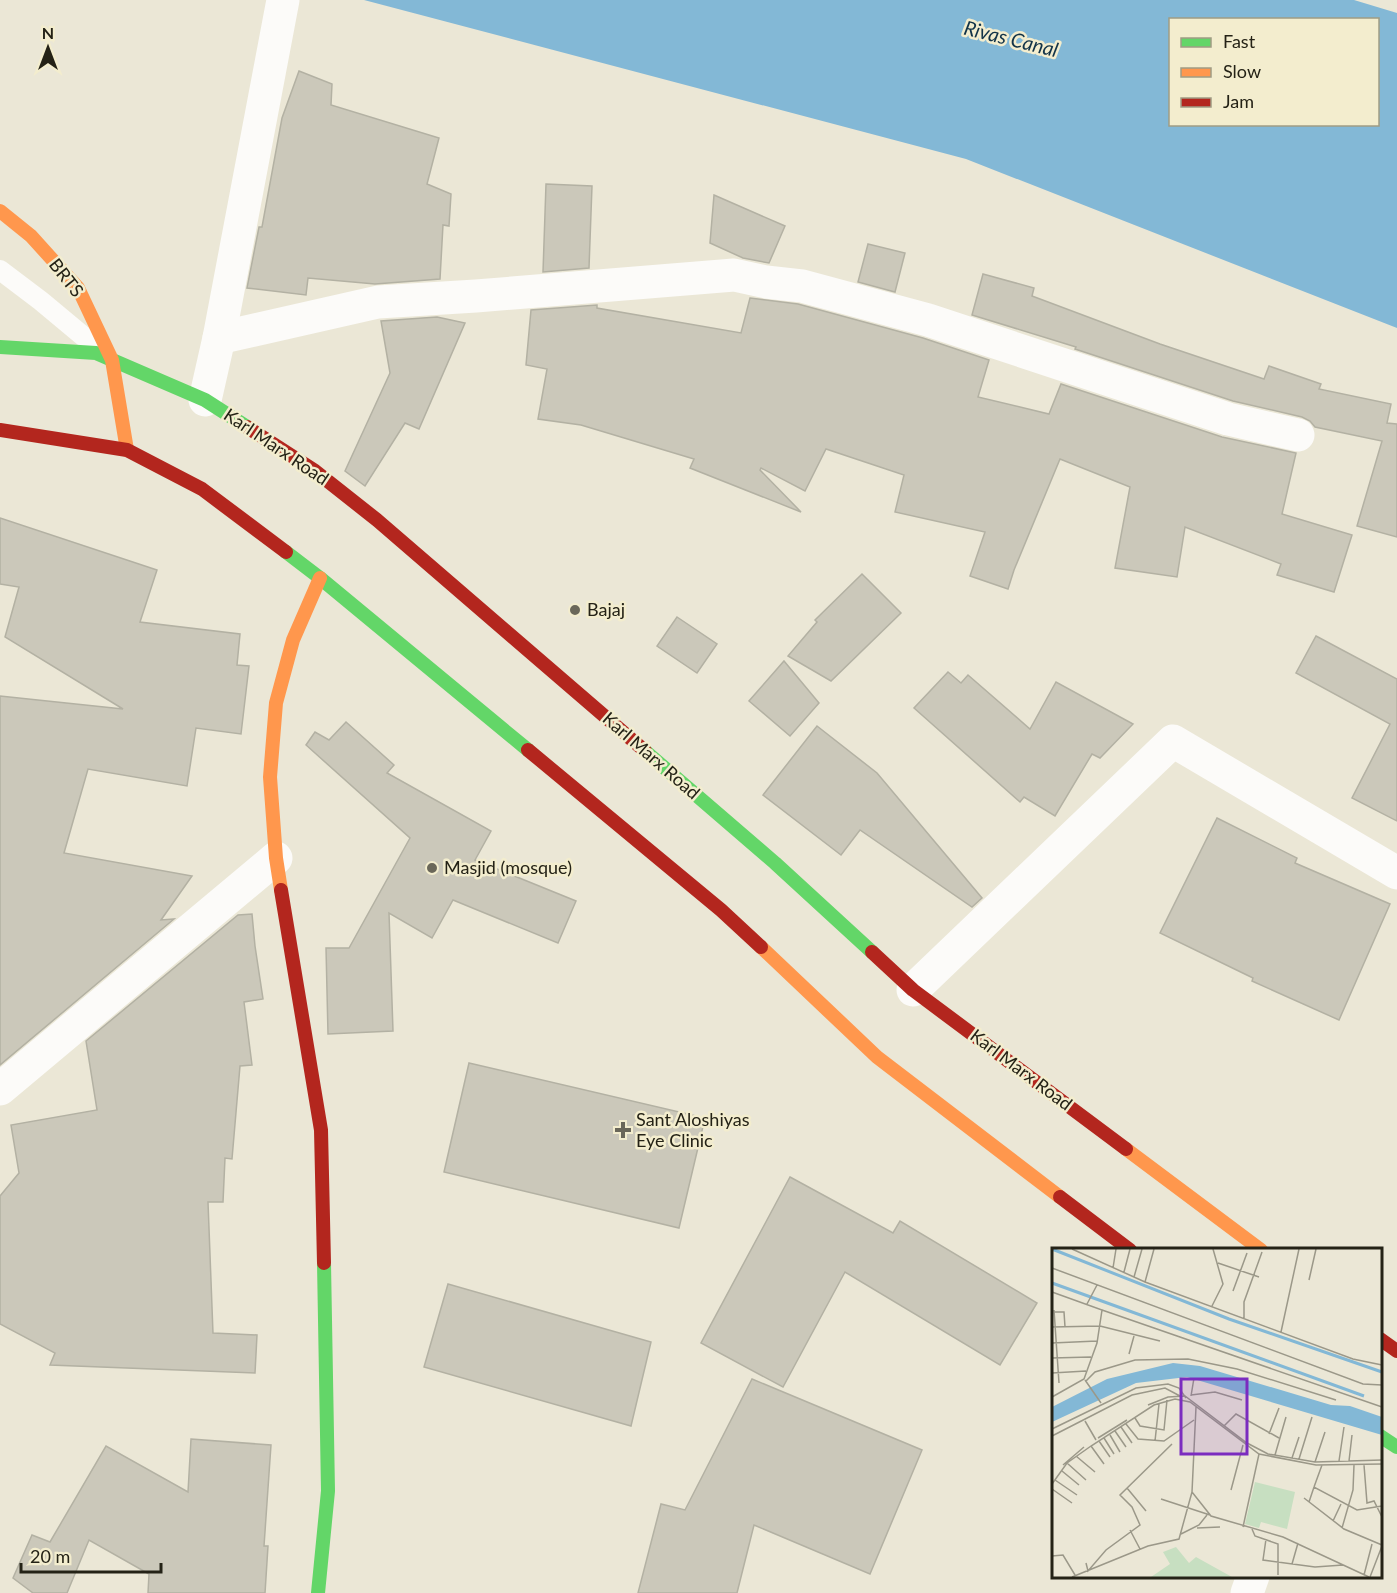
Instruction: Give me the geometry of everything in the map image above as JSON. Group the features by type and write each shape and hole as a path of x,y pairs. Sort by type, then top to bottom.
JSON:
{"main road":[{"name":"BRTS","path":"0,211 31,236 78,288 112,360 127,450"},
{"name":"Karl Marx Road","path":"0,346 96,353 205,400 315,471 377,520 775,863 913,990 1258,1248"},
{"path":"0,430 127,450 202,489 321,578 721,910 877,1057 1127,1248"},
{"path":"318,1593 328,1491 321,1130 276,858 270,777 276,703 293,640 321,578"},
{"path":"1382,1340 1397,1351"},
{"path":"1382,1437 1397,1447"}],"street":[{"path":"205,400 219,338 283,0"},
{"path":"219,338 378,302 734,275 766,282 802,286 928,320 1228,419 1298,435"},
{"path":"913,990 1173,741 1397,873"},
{"path":"0,1089 276,858"},
{"path":"1247,1593 1251,1578"}],"lane":[{"name":"BRTS","path":"0,270 112,360"}],"water":[{"name":"Rivas Canal","path":"364,0 1354,0 1397,13 1397,328 966,159"}],"building":[{"path":"299,71 332,84 331,105 439,138 427,184 451,194 449,226 443,225 440,279 375,284 308,278 306,295 247,288 259,227 262,227 282,118"},
{"path":"546,184 592,186 589,268 543,272"},
{"path":"714,195 785,226 769,263 743,258 710,243"},
{"path":"868,244 905,253 895,292 858,282"},
{"path":"983,274 1034,288 1032,296 1160,344 1264,379 1269,366 1321,384 1319,389 1391,404 1387,423 1397,424 1397,537 1357,526 1382,441 1315,427 1302,417 1233,401 1075,349 1076,347 972,315"},
{"path":"750,298 798,304 923,338 989,360 978,397 1049,414 1061,384 1222,437 1296,453 1282,514 1352,535 1334,592 1277,575 1281,564 1185,527 1177,577 1115,568 1130,487 1060,459 1008,589 970,576 985,532 895,512 904,475 826,449 805,491 761,468 760,470 801,512 690,468 694,459 581,425 538,419 547,369 526,365 531,310 597,305 597,308 741,333"},
{"path":"437,317 465,323 419,429 405,423 365,486 345,471 390,373 381,321"},
{"path":"0,518 157,570 140,622 240,634 237,665 249,666 241,734 196,728 187,786 88,769 64,853 192,876 161,920 174,919 0,1065 0,696 123,709 5,637 19,587 0,584"},
{"path":"862,574 901,613 831,681 788,656 817,622 815,620"},
{"path":"677,617 717,644 697,673 657,646"},
{"path":"1316,636 1397,679 1397,821 1352,798 1390,724 1296,673"},
{"path":"784,661 819,703 790,736 749,701"},
{"path":"948,672 961,683 968,675 1030,729 1056,682 1133,724 1100,758 1092,754 1055,816 1024,797 1020,802 914,708"},
{"path":"346,722 394,765 387,773 491,831 475,860 576,901 558,943 453,900 432,938 389,913 393,1031 328,1034 326,948 349,948 410,838 306,745 315,732 329,740"},
{"path":"817,726 877,773 982,898 972,907 860,830 841,855 763,795"},
{"path":"1217,818 1297,858 1295,863 1390,904 1339,1020 1252,981 1253,978 1160,933"},
{"path":"252,914 263,999 244,1002 252,1065 240,1066 232,1159 225,1158 223,1202 208,1202 213,1333 257,1335 255,1373 50,1365 55,1353 0,1324 0,1196 19,1173 11,1125 97,1110 86,1041 238,915"},
{"path":"469,1063 705,1118 679,1228 444,1172"},
{"path":"790,1177 893,1233 900,1221 1037,1303 1000,1365 845,1272 783,1387 701,1343"},
{"path":"448,1284 651,1342 631,1426 424,1367"},
{"path":"752,1379 922,1450 870,1574 754,1525 737,1593 638,1593 661,1504 685,1510"},
{"path":"191,1439 271,1445 264,1546 268,1546 265,1593 148,1593 149,1574 89,1540 67,1593 33,1593 13,1578 32,1535 50,1542 106,1446 188,1492"}],"traffic: fast":[{"path":"0,347 96,353 205,400 247,427"},
{"path":"286,552 528,750"},
{"path":"645,751 775,863 872,952"},
{"path":"318,1593 328,1491 324,1263"},
{"path":"1382,1437 1397,1447"}],"traffic: slow":[{"path":"0,211 31,236 78,288 112,360 127,450"},
{"path":"281,890 276,858 270,777 276,703 293,640 320,578"},
{"path":"761,947 877,1057 1060,1197"},
{"path":"1126,1149 1258,1248"}],"traffic: jam":[{"path":"247,427 315,471 377,520 645,751"},
{"path":"0,430 127,450 202,489 286,552"},
{"path":"528,750 721,910 761,947"},
{"path":"281,890 321,1130 324,1263"},
{"path":"872,952 913,990 1126,1149"},
{"path":"1060,1197 1127,1248"},
{"path":"1382,1340 1397,1351"}],"place":[{"name":"Bajaj","path":"575,610"},
{"name":"Masjid (mosque)","path":"432,868"},
{"name":"Sant Aloshiyas Eye Clinic","path":"623,1130"}]}
